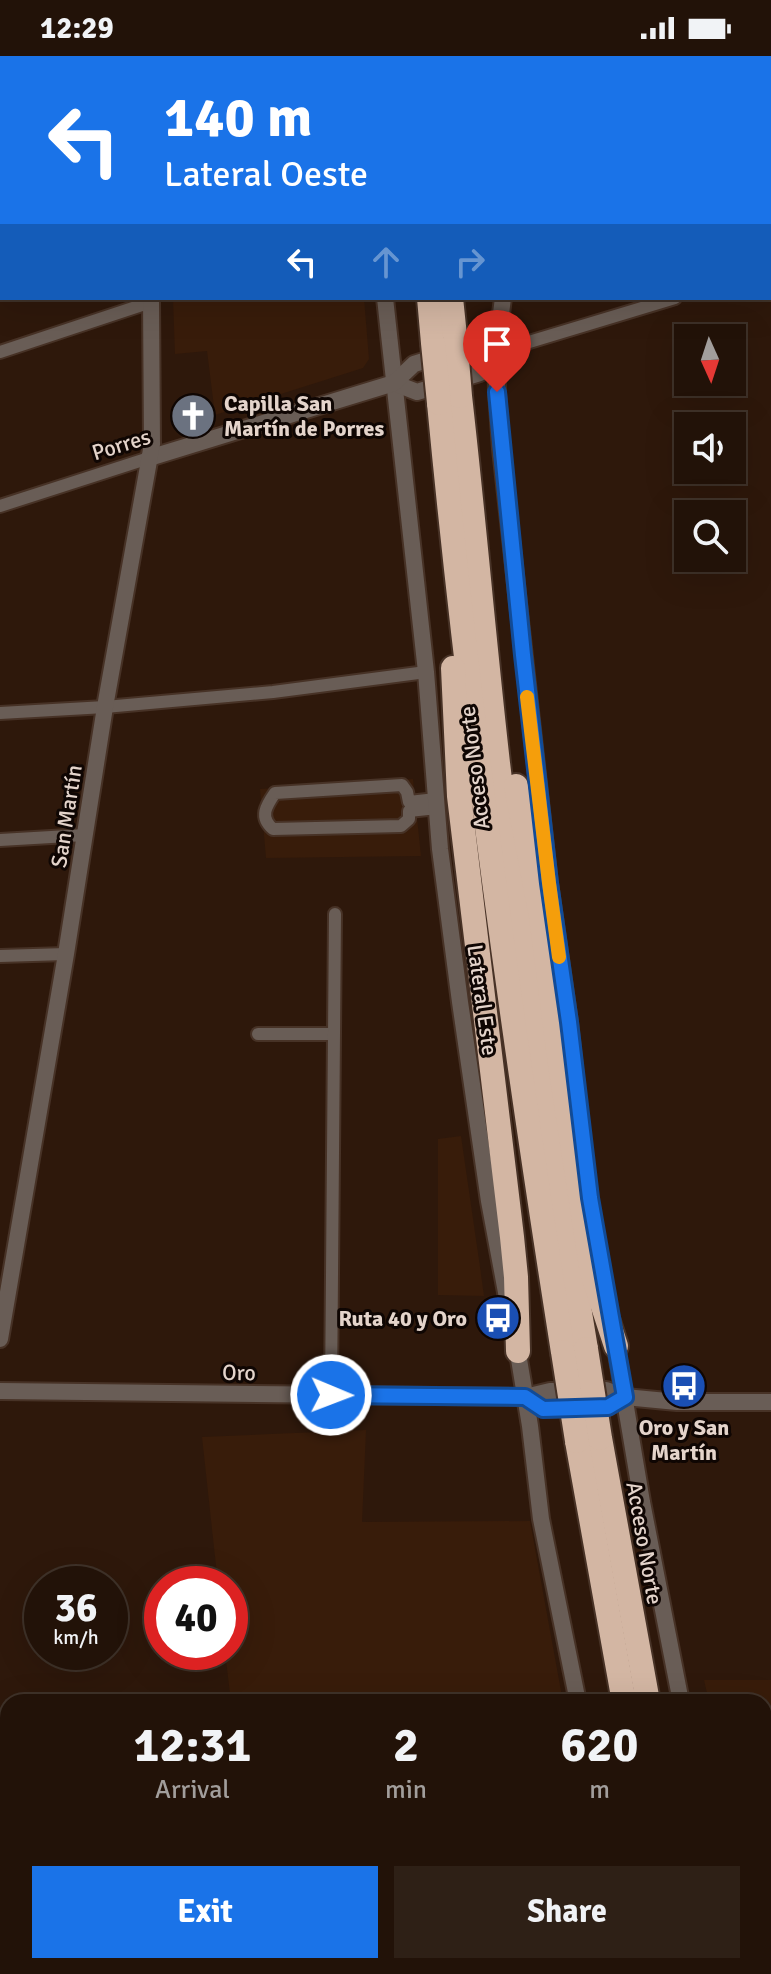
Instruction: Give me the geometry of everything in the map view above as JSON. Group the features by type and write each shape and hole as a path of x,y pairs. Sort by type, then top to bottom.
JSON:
{"highway":[{"name":"Acceso Norte","path":"430,300 444,340 450,400 480,586 511,861 558,1180 574,1350"},
{"name":"Acceso Norte","path":"444,340 451,300"},
{"name":"Acceso Norte","path":"450,400 449,514 492,875 536,1182 574,1350 589,1439 623,1694"},
{"path":"449,514 459,796 512,1237 518,1351"},
{"path":"480,586 541,917 592,1273 616,1346"},
{"name":"Acceso Norte","path":"589,1439 646,1694"}],"street":[{"path":"0,352 151,300"},
{"name":"San Martín","path":"0,1339 152,444 151,300"},
{"name":"Lateral Este","path":"385,300 426,672 440,849 460,1002 489,1201 518,1351 541,1519 576,1694"},
{"path":"503,300 496,352 501,449 549,883 590,1198 645,1517 679,1694"},
{"name":"Porres","path":"394,383 417,392 480,373 496,352 668,300"},
{"name":"Porres","path":"0,506 394,383 414,364 478,344 496,352"},
{"path":"0,713 273,692 426,672"},
{"path":"402,785 409,802 437,804 409,811 409,819 401,826 273,829 264,818 266,805 275,793 402,785"},
{"path":"0,840 85,835"},
{"path":"331,1395 335,914"},
{"path":"0,956 66,954"},
{"path":"258,1034 334,1034"},
{"name":"Oro","path":"0,1391 525,1397 550,1391 606,1390 625,1397 677,1402 771,1402"}],"shaded area":[{"path":"173,300 364,300 369,359 363,368 215,415 207,351 175,354"},
{"path":"413,779 421,856 266,858 260,789"},
{"path":"461,1136 484,1296 438,1295 438,1139"},
{"path":"366,1430 362,1522 530,1521 562,1694 230,1694 227,1670 248,1670 248,1566 216,1566 202,1437"},
{"path":"704,1680 771,1680 771,1694 707,1694"}],"slow traffic":[{"path":"527,697 559,957"}],"place":[{"name":"Capilla San Martín de Porres","path":"193,416"},
{"name":"Ruta 40 y Oro","path":"498,1318"},
{"name":"Oro y San Martín","path":"684,1386"}],"route":[{"path":"331,1395 525,1397 543,1409 608,1407 625,1397 590,1198 549,883 497,392"}]}
